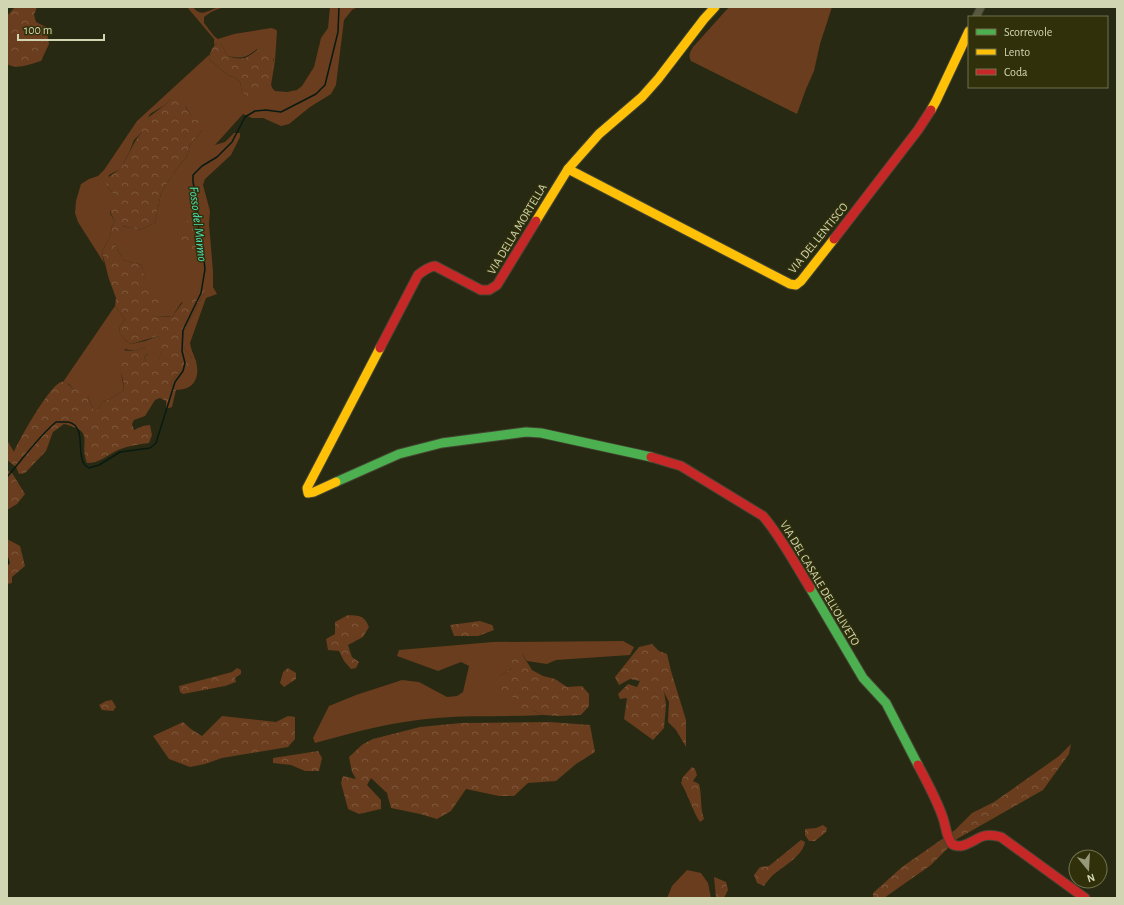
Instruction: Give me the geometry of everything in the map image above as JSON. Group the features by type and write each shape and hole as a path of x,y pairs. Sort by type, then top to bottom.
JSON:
{"street":[{"name":"VIA DELLA MORTELLA","path":"308,493 307,488 418,275 423,270 435,266 481,290 487,291 497,285 568,169 599,134 642,97 715,7"},
{"path":"976,16 981,7"},
{"name":"VIA DEL LENTISCO","path":"568,169 768,274 790,284 796,284 801,281 918,130 936,101 968,33"},
{"name":"VIA DEL CASALE DELL'OLIVETO","path":"308,493 314,492 399,454 442,443 526,432 541,433 602,446 663,460 681,466 754,510 763,516 769,523 795,563 863,678 886,703 944,817 948,837 952,844 955,846 960,846 978,837 994,834 1001,837 1085,898"}],"green space":[{"path":"15,7 37,7 34,15 36,22 46,27 49,44 41,61 20,66 11,66 7,64 7,16"},
{"path":"187,7 193,7 197,11 203,13 223,7 204,17 204,23 218,39 234,34 271,28 275,29 277,31 275,61 271,85 275,91 287,92 297,90 302,86 314,67 321,38 328,28 330,7 356,8 352,10 344,20 336,85 331,94 310,107 289,124 281,126 263,118 252,118 243,114 215,145 225,142 234,133 240,133 240,137 231,155 205,179 203,185 210,211 209,224 213,287 217,294 206,298 190,343 197,367 195,382 188,388 176,390 170,384 192,358 184,347 182,340 183,333 205,291 181,303 172,317 151,315 142,265 123,260 115,244 122,226 140,230 155,223 161,193 177,168 187,156 190,145 202,130 186,107 171,99 165,105 150,114 142,132 134,140 120,169 109,175 107,186 113,194 110,213 115,222 112,226 110,237 102,252 104,263 78,222 75,213 76,201 81,184 98,176 104,170 137,121 209,55 209,59 229,76 235,77 240,82 242,92 270,78 274,59 257,49 244,57 228,56 220,43 214,45 214,39"},
{"path":"729,7 832,7 820,44 814,71 797,114 691,61 690,54 693,47"},
{"path":"217,43 220,43 228,56 238,58 245,58 259,49 270,47 273,55 273,61 268,87 254,96 249,97 242,92 240,82 235,77 229,76 209,59 214,46"},
{"path":"171,99 184,105 195,120 203,120 202,130 190,145 187,156 177,168 161,193 155,223 140,230 123,226 121,239 115,244 123,260 142,265 147,289 160,293 163,303 162,311 152,315 154,316 172,317 191,291 202,285 205,291 182,337 184,347 192,358 191,368 178,373 170,384 176,390 172,407 166,409 166,401 160,398 155,400 145,416 134,420 132,424 134,430 150,425 152,435 149,443 134,445 114,452 100,460 87,463 83,434 80,430 64,424 53,432 46,451 25,473 19,474 16,467 7,460 7,440 14,452 35,414 56,385 61,382 65,382 73,389 84,389 94,410 98,410 102,402 124,390 120,369 120,350 135,351 146,347 151,351 145,356 144,360 155,360 158,362 161,342 158,336 131,344 125,340 119,332 120,326 125,320 115,306 116,298 102,252 110,237 112,226 115,222 110,208 110,202 113,194 107,186 106,180 123,164 142,132 141,123"},
{"path":"189,219 193,219 195,221 194,239 197,246 191,254 185,252 180,232 182,226"},
{"path":"115,306 125,320 120,326 119,332 125,340 131,344 158,336 161,342 161,353 158,363 144,360 145,356 148,354 146,347 135,351 125,349 121,360 121,374 124,390 102,402 98,410 94,410 88,397 73,389 69,384 63,382"},
{"path":"7,470 12,473 25,494 17,504 7,510"},
{"path":"7,539 20,546 25,566 12,577 12,583 7,584"},
{"path":"348,615 363,618 369,627 363,637 348,645 352,657 359,662 356,668 351,669 344,661 339,651 328,650 326,639 335,634 335,622"},
{"path":"480,621 492,625 494,630 478,636 454,636 450,625"},
{"path":"623,641 634,647 630,655 556,660 547,664 527,661 522,654 512,668 500,676 512,697 543,715 422,719 375,728 315,743 313,738 329,706 356,695 402,680 419,682 447,697 457,696 463,692 469,666 461,662 438,671 397,656 399,650 493,642"},
{"path":"652,644 659,651 667,654 686,720 686,747 676,730 668,722 669,702 664,692 666,704 664,728 653,740 624,719 627,698 620,699 618,694 628,684 637,687 640,681 630,679 619,685 615,677 639,647"},
{"path":"516,653 522,654 532,670 543,676 555,679 567,687 582,686 589,694 589,706 581,715 543,715 532,710 525,714 517,711 518,702 512,697 503,698 496,689 500,676 512,668 513,656"},
{"path":"237,668 241,670 241,674 235,678 236,682 225,686 183,694 180,692 179,686 232,672"},
{"path":"288,668 296,673 296,679 284,687 280,683 283,672"},
{"path":"112,700 116,707 113,711 102,710 99,705 106,701"},
{"path":"222,716 276,722 288,716 295,717 295,739 288,747 222,758 190,767 169,759 153,736 183,722 202,736"},
{"path":"549,722 590,725 595,752 576,764 556,781 528,783 514,796 499,796 466,789 451,811 437,819 391,808 387,793 371,778 367,785 381,800 381,809 359,814 348,809 341,783 343,776 356,779 352,772 349,757 363,744 373,739 420,727 461,723"},
{"path":"1071,744 1069,754 1043,790 957,839 931,865 884,898 873,898 873,893 902,867 955,830 972,813 994,802 1059,756"},
{"path":"318,751 322,758 319,771 305,771 291,765 273,763 273,758"},
{"path":"692,767 695,769 697,775 693,781 699,784 700,788 704,819 700,822 681,783 683,777"},
{"path":"823,825 827,828 826,832 815,841 809,841 805,835 805,829 816,828"},
{"path":"801,840 805,842 803,847 792,861 772,876 764,886 757,883 754,875 760,867 769,866"},
{"path":"687,870 701,873 708,883 711,898 667,898 672,886"},
{"path":"714,877 726,882 728,890 724,898 716,898"}],"waterway":[{"name":"Fosso del Marmo","path":"7,477 36,442 56,422 68,422 74,424 79,434 84,465 89,468 99,465 120,452 150,448 156,443 175,382 183,371 185,363 182,351 183,330 201,293 205,269 203,250 199,236 197,200 193,175 202,166 217,157 232,142 245,117 255,111 266,110 281,112 316,94 325,85 338,32 339,7"},
{"name":"Fosso del Marmo","path":"7,556 9,563 7,565"}],"traffic: fast":[{"path":"336,482 399,454 442,443 526,432 541,433 651,457"},
{"path":"810,588 863,678 886,703 918,765"}],"traffic: slow":[{"path":"536,221 568,169 599,134 642,97 715,7"},
{"path":"931,110 968,33"},
{"path":"568,169 790,284 796,285 801,281 834,239"},
{"path":"336,482 314,492 308,493 307,488 380,348"}],"traffic: jam":[{"path":"834,239 918,130 931,110"},
{"path":"380,348 418,275 428,268 435,266 481,290 489,290 497,285 536,221"},
{"path":"651,457 681,466 763,516 782,542 810,588"},
{"path":"918,765 932,791 944,821 948,838 952,844 955,846 961,846 988,835 1001,837 1085,898"}]}
